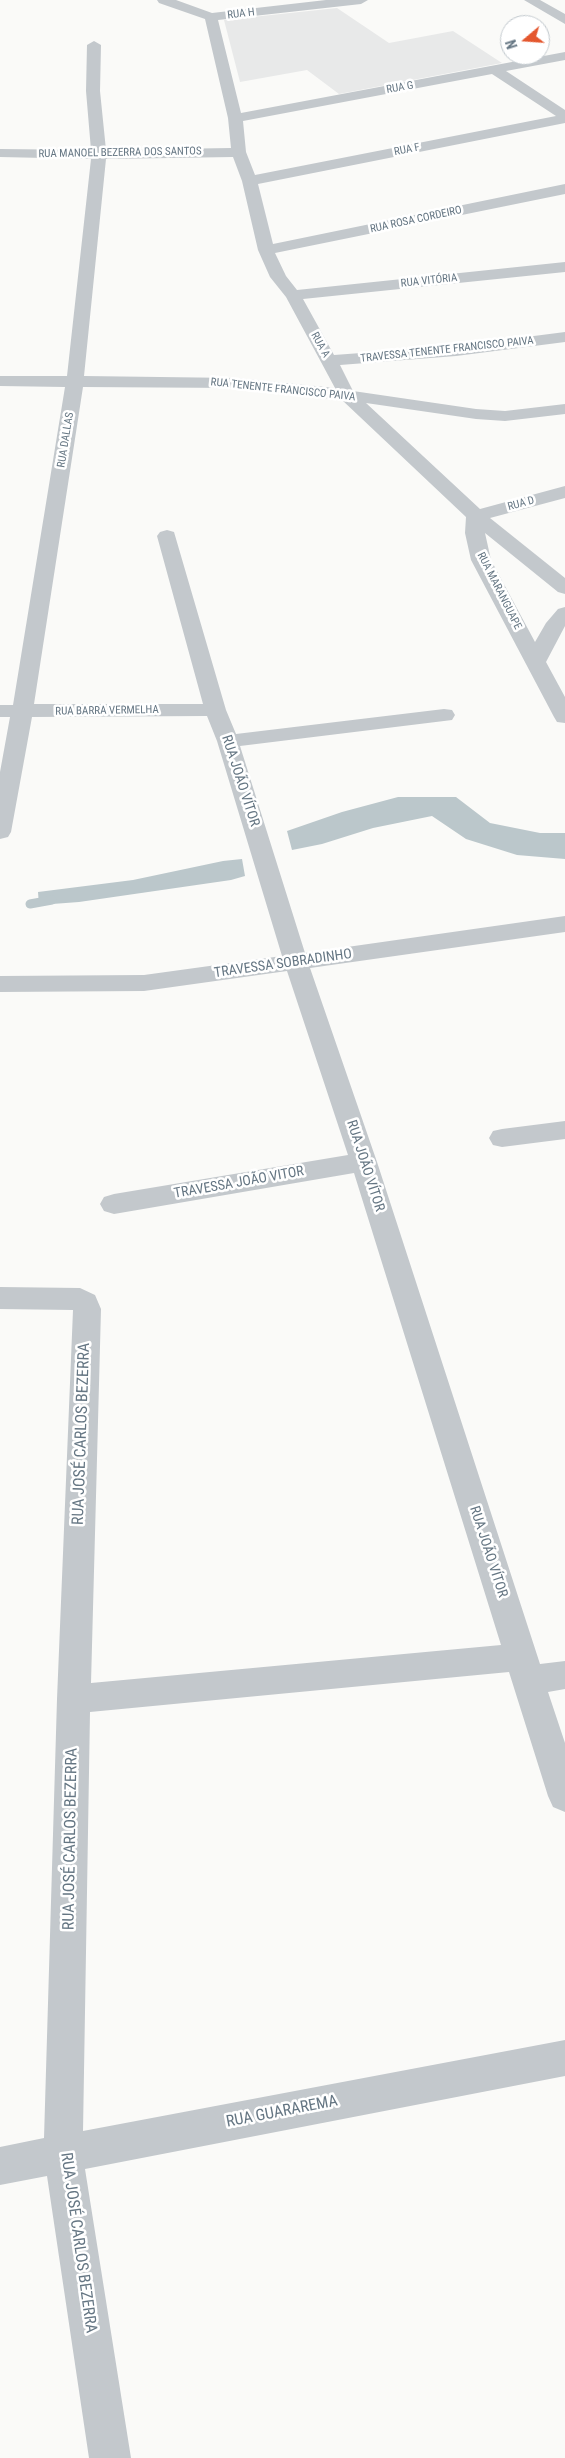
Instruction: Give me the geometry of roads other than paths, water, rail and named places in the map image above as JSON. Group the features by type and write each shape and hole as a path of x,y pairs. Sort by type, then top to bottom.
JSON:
{"street":[{"path":"164,0 211,17"},
{"name":"RUA H","path":"211,17 301,3 360,0"},
{"path":"531,0 565,20"},
{"name":"RUA A","path":"211,17 235,118 239,152 250,181 266,250 278,277 293,295 347,395 476,516 560,580"},
{"name":"RUA DALLAS","path":"0,832 22,712 76,381 99,156 93,91 94,45"},
{"name":"RUA G","path":"235,118 565,56"},
{"path":"495,70 565,117"},
{"name":"RUA F","path":"250,181 565,117"},
{"name":"RUA MANOEL BEZERRA DOS SANTOS","path":"0,154 99,156 239,152"},
{"name":"RUA ROSA CORDEIRO","path":"266,250 565,189"},
{"name":"RUA VITÓRIA","path":"293,295 565,267"},
{"name":"TRAVESSA TENENTE FRANCISCO PAIVA","path":"329,361 456,351 565,337"},
{"name":"RUA TENENTE FRANCISCO PAIVA","path":"0,380 236,383 347,395 476,414 529,414 565,408"},
{"name":"RUA D","path":"476,516 565,492"},
{"name":"RUA MARANGUAPE","path":"476,516 475,532 481,560 565,717"},
{"name":"RUA JOÃO VÍTOR","path":"167,536 215,710 228,741 296,962 364,1162 565,1796"},
{"path":"536,662 553,627 565,613"},
{"name":"RUA BARRA VERMELHA","path":"0,711 215,710"},
{"path":"228,741 444,715"},
{"name":"TRAVESSA SOBRADINHO","path":"0,984 90,985 144,983 565,924"},
{"path":"502,1138 565,1130"},
{"name":"TRAVESSA JOÃO VITOR","path":"114,1204 364,1162"},
{"name":"RUA JOSÉ CARLOS BEZERRA","path":"0,1298 80,1299 86,1306 63,2154 110,2458"},
{"path":"74,1699 525,1668 565,1675"},
{"name":"RUA GUARAREMA","path":"0,2166 565,2058"}],"waterway":[{"path":"30,904 52,900"}]}
